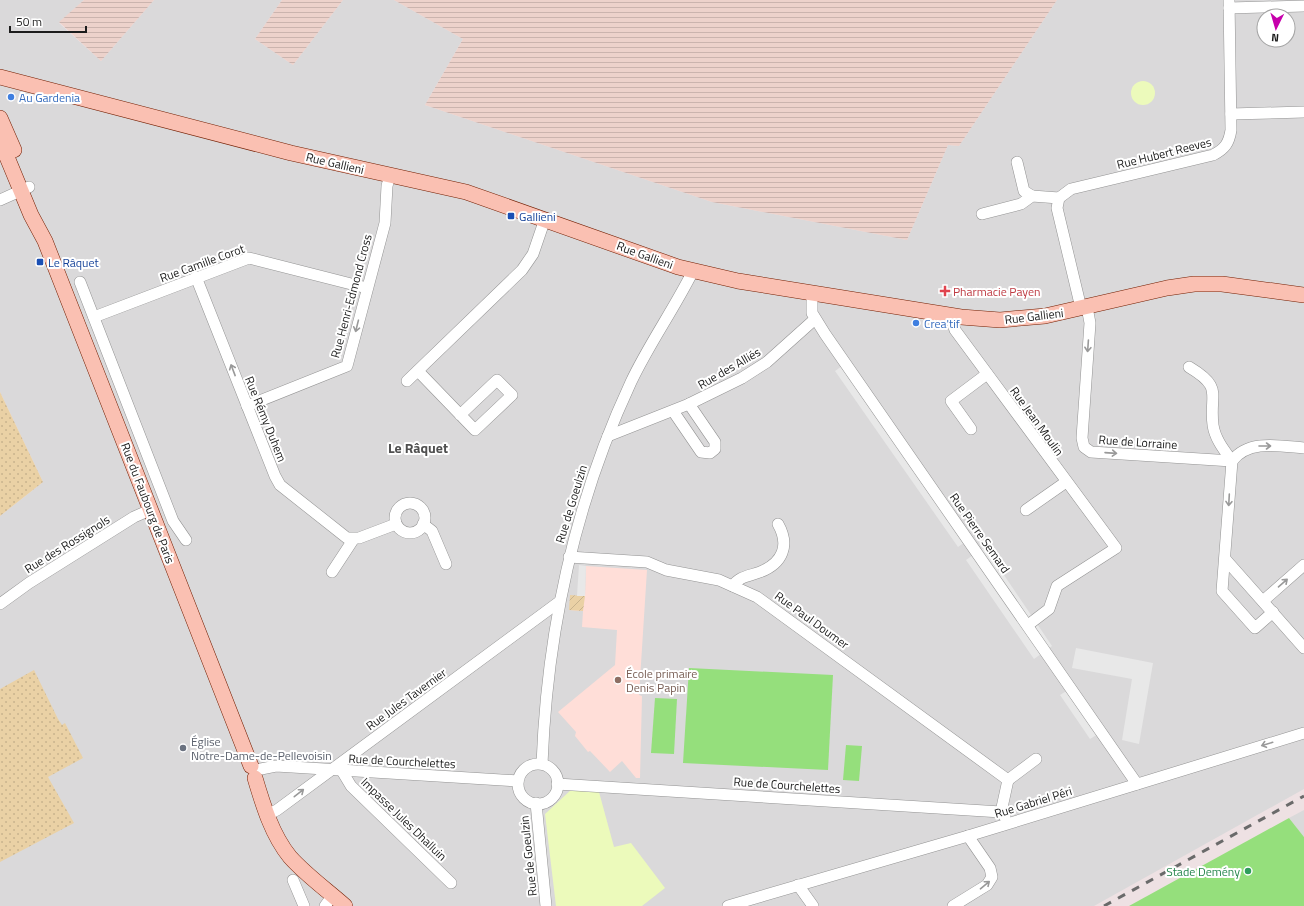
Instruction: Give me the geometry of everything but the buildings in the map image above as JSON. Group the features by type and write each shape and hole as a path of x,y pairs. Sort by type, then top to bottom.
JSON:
{"street":[{"path":"1229,4 1304,6"},
{"name":"Rue Hubert Reeves","path":"1059,198 1070,189 1213,155 1223,150 1227,145 1231,130 1229,4"},
{"name":"Rue Gallieni","path":"0,77 261,145 466,192 692,271 738,281 950,315 979,319 1011,320 1045,316 1167,288 1194,284 1222,284 1304,295"},
{"path":"1231,114 1304,112"},
{"name":"Rue du Faubourg de Paris","path":"0,118 25,189 150,510 256,771 267,815 276,834 290,856 329,901 345,906"},
{"name":"Rue du Faubourg de Paris","path":"0,140 25,189"},
{"path":"1017,162 1024,191 1032,196 1059,198 1057,208 1084,308"},
{"name":"Rue Henri-Edmond Cross","path":"247,406 345,367 348,364 385,223 387,186 390,175"},
{"path":"0,200 25,189"},
{"path":"982,214 1021,204 1032,196"},
{"path":"407,381 522,270 534,254 545,220"},
{"name":"Rue Camille Corot","path":"94,317 245,258 251,258 367,288"},
{"name":"Rue de Goeulzin","path":"542,764 547,684 559,602 569,556 592,477 608,436 640,364 692,271"},
{"name":"Rue Rémy Duhem","path":"196,277 275,476 280,485 343,536 354,540"},
{"name":"Rue du Faubourg de Paris","path":"80,282 173,521 186,540"},
{"name":"Rue Pierre Semard","path":"812,293 812,308 815,319 1137,784"},
{"name":"Rue de Lorraine","path":"1084,308 1090,323 1082,438 1084,447 1090,452 1232,461"},
{"name":"Rue Jean Moulin","path":"950,315 955,330 1116,548 1056,586 1049,609 1028,625"},
{"name":"Rue des Alliés","path":"608,436 673,411 726,387 759,368 815,319"},
{"path":"1189,368 1207,380 1213,391 1214,430 1220,444 1232,461"},
{"path":"418,371 474,430 512,395 497,380 460,415"},
{"path":"971,428 951,401 987,374"},
{"name":"Rue des Alliés","path":"673,411 701,452 710,453 715,449 715,442 689,404"},
{"path":"1273,612 1254,628 1222,590 1226,560 1232,461 1239,452 1257,446 1304,448"},
{"path":"1026,510 1066,482"},
{"path":"410,503 417,505 422,510 425,517 423,524 418,530 410,533 402,530 396,524 395,516 398,510 403,505 410,503"},
{"name":"Rue des Rossignols","path":"0,604 29,583 134,517 150,510"},
{"path":"332,572 354,540 396,524"},
{"path":"423,524 432,531 446,564"},
{"path":"733,586 738,579 770,567 780,557 784,549 784,540 778,524"},
{"name":"Rue Paul Doumer","path":"569,556 647,562 666,570 711,578 733,586 765,602 1008,780"},
{"path":"1226,560 1304,648"},
{"path":"1263,600 1304,565"},
{"name":"Rue Jules Tavernier","path":"267,815 277,810 559,602"},
{"name":"Rue Gabriel Péri","path":"728,906 768,893 968,836 1304,733"},
{"path":"1009,823 1001,812 1008,780 1036,759"},
{"path":"535,764 542,764 553,772 557,784 556,790 551,798 542,803 530,802 522,796 518,787 518,781 526,767 535,764"},
{"name":"Rue de Courchelettes","path":"256,771 276,766 518,781"},
{"name":"Impasse Jules Dhalluin","path":"342,771 351,786 451,883"},
{"name":"Rue de Courchelettes","path":"557,784 1001,812"},
{"name":"Rue de Goeulzin","path":"536,803 546,906"},
{"path":"952,906 987,885 992,877 990,868 968,836"},
{"path":"293,880 304,906"},
{"path":"798,885 813,906"}],"shaded area":[{"path":"0,0 84,0 59,23 101,61 154,0 282,0 255,39 293,65 343,0 394,0 463,39 425,105 712,202 907,240 948,145 959,146 1057,0 1304,0 1304,789 1094,906 0,906 0,516 43,482 0,392"},
{"path":"84,0 154,0 101,61 59,22"},
{"path":"282,0 343,0 293,65 255,39"},
{"path":"394,0 1057,0 959,146 948,145 907,240 712,202 425,105 463,39"},
{"path":"842,366 965,542 958,547 835,371"},
{"path":"0,392 43,482 0,516"},
{"path":"985,547 1052,646 1034,659 966,560"},
{"path":"579,565 586,566 585,596 577,596"},
{"name":"École primaire Denis Papin","path":"586,566 647,570 639,695 642,696 640,778 636,778 622,761 610,772 590,751 588,752 575,736 576,732 558,712 615,665 617,630 582,627 583,611 569,610 585,596"},
{"path":"570,595 585,596 583,611 569,610"},
{"path":"1076,648 1153,663 1139,744 1122,740 1132,679 1072,668"},
{"path":"34,670 58,719 62,725 65,723 83,758 48,777 74,823 0,862 0,689"},
{"path":"1068,690 1098,734 1090,739 1060,695"},
{"path":"1304,810 1304,837 1289,818"}],"green space":[{"path":"1143,81 1152,84 1155,93 1152,102 1143,105 1134,102 1131,93 1134,84"},
{"path":"689,668 833,675 828,770 683,763"},
{"path":"655,698 677,699 674,754 651,753"},
{"path":"846,745 862,746 859,781 843,780"},
{"path":"572,789 599,792 614,847 631,843 665,888 642,906 556,906 545,814"},
{"name":"Stade Demény","path":"1289,818 1304,837 1304,906 1129,906"}],"railway":[{"path":"1104,906 1304,796"}],"place":[{"name":"Au Gardenia","path":"11,97"},
{"name":"Gallieni","path":"511,216"},
{"name":"Le Râquet","path":"40,262"},
{"name":"Pharmacie Payen","path":"945,291"},
{"name":"Crea'tif","path":"916,323"},
{"name":"École primaire Denis Papin","path":"618,680"},
{"name":"Église Notre-Dame-de-Pellevoisin","path":"183,748"},
{"name":"Stade Demény","path":"1248,871"}],"district":[{"name":"Le Râquet","path":"418,447"}]}
